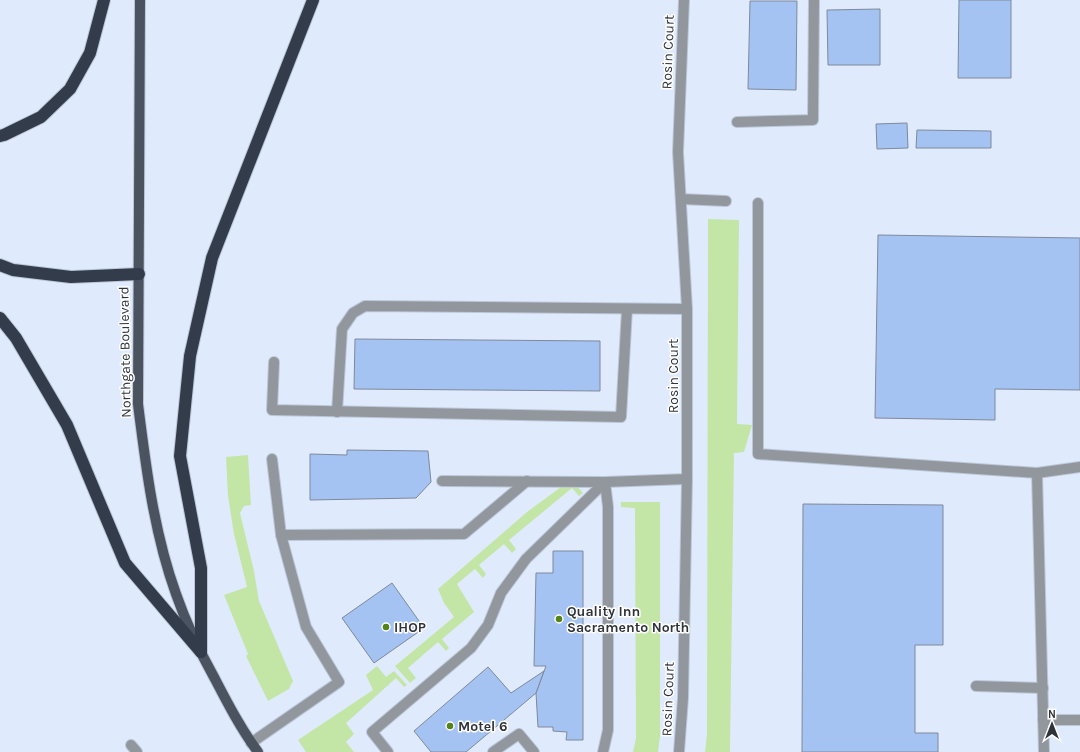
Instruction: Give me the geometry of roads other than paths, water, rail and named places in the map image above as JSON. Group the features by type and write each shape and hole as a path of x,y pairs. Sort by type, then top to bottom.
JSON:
{"highway":[{"path":"0,136 41,117 70,89 90,53 104,0"},
{"path":"201,652 201,568 180,456 190,356 212,258 313,0"},
{"path":"0,264 13,270 71,277 139,274"},
{"path":"0,318 16,338 67,425 125,564 201,652"}],"main road":[{"name":"Northgate Boulevard","path":"140,0 138,404 150,493 163,551 176,594 201,652 232,714 258,752"}],"street":[{"name":"Rosin Court","path":"680,752 683,698 687,309 678,152 684,0"},
{"path":"737,122 813,120 814,0"},
{"path":"681,199 726,201"},
{"path":"758,203 758,454 1037,473 1080,467"},
{"path":"337,412 342,329 353,313 365,306 687,309"},
{"path":"274,362 272,410 621,416 627,309"},
{"path":"251,743 339,682 306,627 281,535 272,459"},
{"path":"1037,473 1044,752"},
{"path":"442,482 605,482 686,479"},
{"path":"281,535 464,534 527,482"},
{"path":"388,752 372,732 471,648 488,625 501,593 526,559 605,482"},
{"path":"603,752 608,730 609,681 608,507 605,482"},
{"path":"976,686 1043,688"},
{"path":"1044,720 1080,720"},
{"path":"493,752 519,734 534,752"}],"place":[{"name":"Quality Inn Sacramento North","path":"559,619"},
{"name":"IHOP","path":"386,627"},
{"name":"Motel 6","path":"450,726"}]}
